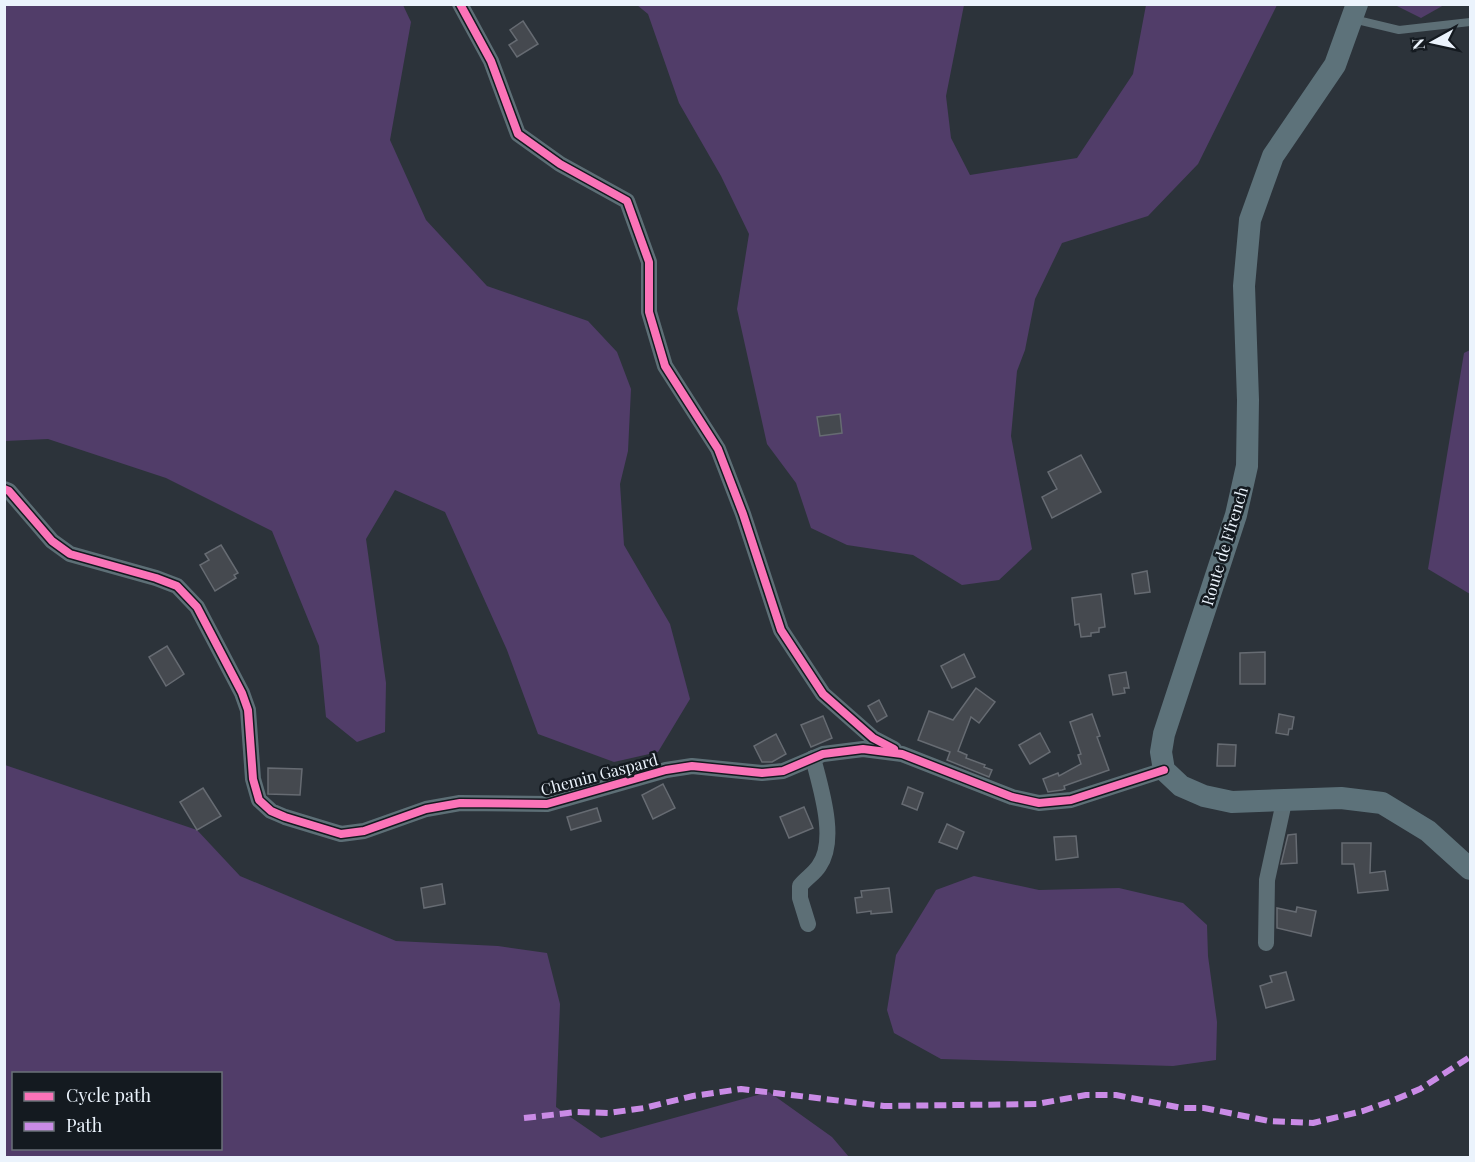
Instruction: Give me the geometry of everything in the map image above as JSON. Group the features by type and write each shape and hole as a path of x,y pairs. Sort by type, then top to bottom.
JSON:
{"main road":[{"name":"Route de Ffrench","path":"1164,770 1161,752 1164,734 1236,515 1247,466 1248,400 1244,286 1250,220 1273,156 1335,65 1355,11"},
{"path":"1164,770 1181,786 1204,796 1232,802 1284,802 1341,798 1382,803 1428,831 1470,869"}],"street":[{"path":"460,4 491,61 518,134 560,164 627,201 649,262 649,312 665,366 718,449 743,514 781,630 823,694 873,738 902,754"},
{"name":"Chemin Gaspard","path":"4,489 9,491 52,541 70,554 177,586 197,607 242,693 248,710 252,779 260,800 271,811 285,817 341,834 364,831 426,809 460,803 547,804 666,770 692,766 762,773 783,771 823,754 863,749 902,754 1012,797 1039,803 1071,800 1164,770"},
{"path":"808,924 800,898 800,886 819,866 825,855 827,842 825,801 813,758"},
{"path":"1266,943 1268,880 1284,802"}],"lane":[{"path":"1355,11 1399,30 1470,22"}],"shaded area":[{"path":"1395,4 1444,5 1421,18"},
{"path":"4,5 403,5 411,22 390,140 426,220 487,286 588,321 617,352 631,389 628,451 620,484 624,545 670,624 690,699 658,752 614,762 538,734 507,650 445,512 395,490 366,539 386,683 385,732 357,742 326,717 319,646 272,531 166,478 48,439 5,441"},
{"path":"637,5 964,5 946,96 951,138 970,175 1077,158 1133,74 1146,5 1277,5 1198,164 1148,216 1062,243 1035,299 1025,350 1017,371 1011,436 1032,549 999,580 962,585 913,555 847,545 811,528 796,483 767,444 737,309 749,234 721,176 679,103 648,14"},
{"path":"1470,350 1470,594 1428,569 1464,353"},
{"path":"5,765 197,830 240,876 396,941 498,946 547,953 560,1004 556,1107 601,1138 769,1092 832,1137 849,1157 5,1158"},
{"path":"974,876 1039,890 1119,888 1183,903 1207,925 1208,956 1217,1022 1216,1060 1173,1066 941,1059 894,1033 887,1010 896,955 936,890"}],"building":[{"path":"523,21 538,44 517,57 509,45 517,40 510,30"},
{"path":"840,414 842,433 820,436 817,417"},
{"path":"1081,455 1101,492 1052,518 1042,497 1057,489 1048,472"},
{"path":"221,545 238,573 234,575 236,578 215,591 200,565 209,560 205,554"},
{"path":"1147,571 1150,592 1135,594 1132,574"},
{"path":"1101,594 1105,627 1099,628 1099,632 1091,633 1091,636 1081,637 1079,624 1075,625 1072,598"},
{"path":"167,646 184,674 166,686 149,657"},
{"path":"1265,652 1265,684 1240,684 1240,653"},
{"path":"964,654 975,677 952,688 941,666"},
{"path":"1126,672 1129,688 1124,688 1125,693 1113,695 1109,675"},
{"path":"976,688 995,702 979,723 971,717 958,751 967,755 966,758 992,770 989,777 947,760 950,752 918,740 929,711 953,720"},
{"path":"879,700 887,716 877,722 868,706"},
{"path":"1092,714 1100,736 1097,737 1109,770 1064,786 1065,789 1048,792 1043,779 1058,773 1059,776 1081,764 1078,755 1081,754 1070,722"},
{"path":"1279,714 1294,717 1292,729 1289,729 1288,735 1276,733"},
{"path":"823,716 832,738 811,747 801,725"},
{"path":"1040,733 1050,752 1030,764 1019,745"},
{"path":"776,734 786,754 772,762 762,762 754,746"},
{"path":"1218,744 1236,745 1235,766 1217,766"},
{"path":"268,768 302,769 300,795 268,794"},
{"path":"663,784 675,808 653,819 642,795"},
{"path":"908,787 923,793 917,810 902,804"},
{"path":"203,788 221,816 197,830 180,802"},
{"path":"804,807 813,828 789,838 780,817"},
{"path":"597,808 601,821 571,830 567,817"},
{"path":"947,824 964,832 957,849 939,842"},
{"path":"1296,834 1297,863 1281,864 1288,835"},
{"path":"1076,836 1078,857 1056,860 1054,837"},
{"path":"1342,843 1371,843 1370,873 1385,871 1388,890 1358,893 1354,864 1342,864"},
{"path":"442,884 445,904 424,908 421,888"},
{"path":"889,888 892,912 857,913 855,898 862,897 861,891"},
{"path":"1297,907 1316,911 1311,936 1277,928 1277,908 1296,912"},
{"path":"1286,972 1294,1000 1266,1008 1260,986 1272,982 1270,976"}],"marked path":[{"path":"524,1118 577,1112 609,1113 741,1089 884,1106 1037,1104 1086,1095 1116,1095 1182,1108 1204,1108 1269,1121 1313,1123 1363,1111 1394,1100 1420,1089 1470,1057"}],"cycle path":[{"path":"460,4 491,61 518,134 560,164 627,201 649,262 649,312 665,366 718,449 743,514 781,630 823,694 873,738 894,749"},
{"path":"4,489 9,491 52,541 70,554 177,586 197,607 242,693 248,710 253,779 259,800 271,811 285,817 341,834 364,831 426,809 460,803 547,804 666,770 692,766 762,773 783,771 823,754 863,749 902,754 1012,797 1039,803 1071,800 1164,770"}]}
